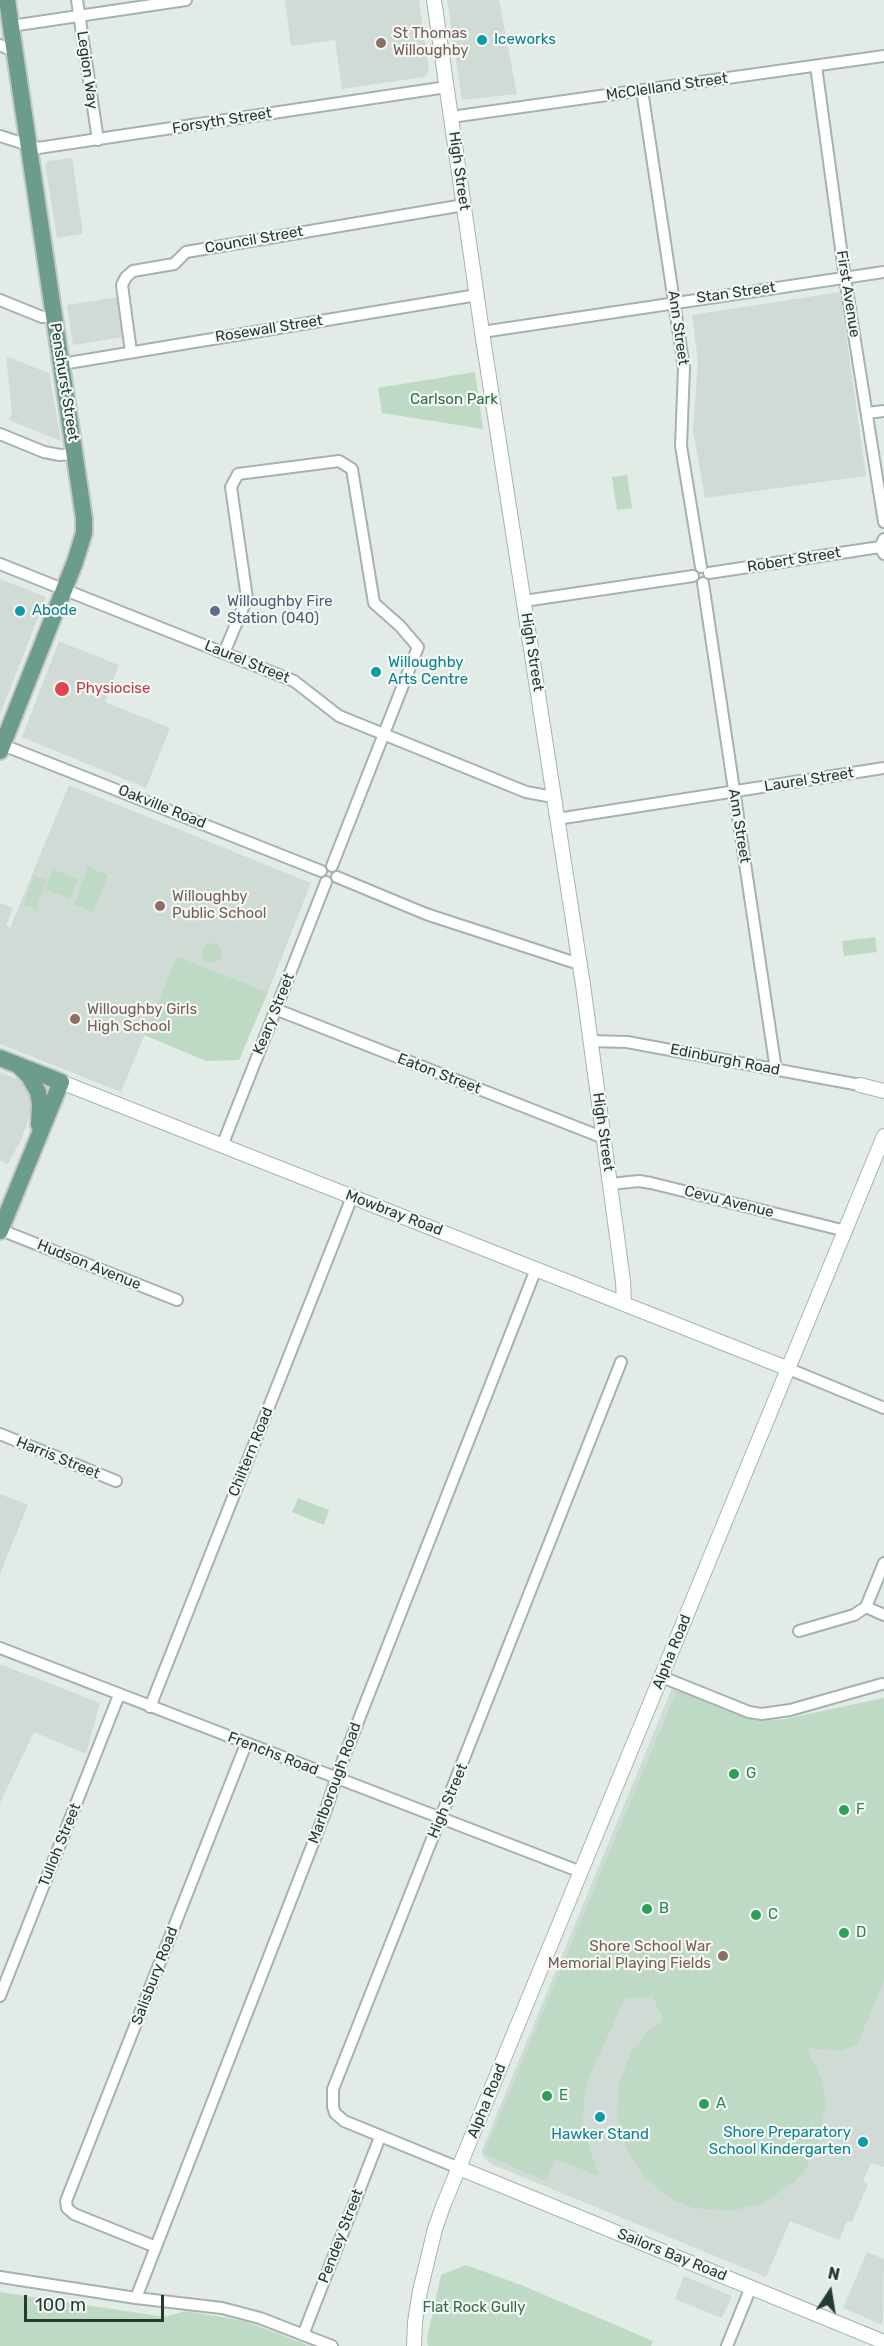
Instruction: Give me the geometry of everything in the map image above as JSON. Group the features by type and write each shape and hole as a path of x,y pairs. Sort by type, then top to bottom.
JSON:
{"main road":[{"name":"Penshurst Street","path":"1,748 75,562 84,533 83,503 29,145 8,48 11,26 7,0"},
{"name":"High Street","path":"434,0 482,332 579,964 623,1281 624,1304"},
{"name":"Mowbray Road","path":"0,1058 789,1369"},
{"path":"17,1064 29,1076 38,1092 40,1135"},
{"path":"0,1231 61,1082"},
{"path":"860,1085 882,1090"},
{"name":"Alpha Road","path":"414,2346 420,2291 435,2229 884,1136"},
{"name":"Sailors Bay Road","path":"459,2168 884,2342"}],"street":[{"name":"Legion Way","path":"77,0 98,140"},
{"path":"11,26 186,0"},
{"name":"McClelland Street","path":"451,117 884,56"},
{"name":"First Avenue","path":"816,66 845,278 884,522"},
{"name":"Forsyth Street","path":"0,136 38,148 447,87"},
{"name":"Ann Street","path":"642,90 684,368 681,446 705,570"},
{"name":"Council Street","path":"131,352 122,285 133,271 174,264 186,252 464,205"},
{"name":"Stan Street","path":"482,332 884,272"},
{"name":"Rosewall Street","path":"62,364 477,295"},
{"path":"0,300 42,317 54,316"},
{"path":"867,413 884,411"},
{"path":"0,434 44,452 60,455 75,454"},
{"path":"224,652 247,598 231,487 238,474 339,461 352,469 374,603 400,626 418,647 332,866"},
{"name":"Robert Street","path":"705,570 882,547"},
{"name":"Laurel Street","path":"0,564 294,681 339,716 526,792 553,797"},
{"path":"705,570 708,580 703,583 695,581 693,576 694,571 705,570"},
{"path":"524,601 693,576"},
{"name":"Ann Street","path":"703,583 776,1070"},
{"name":"Oakville Road","path":"1,748 321,871"},
{"name":"Laurel Street","path":"557,819 884,768"},
{"path":"332,866 325,867 321,871 321,878 579,964"},
{"path":"331,880 336,871 332,866"},
{"name":"Keary Street","path":"222,1146 275,1009 331,880"},
{"name":"Eaton Street","path":"275,1009 604,1138"},
{"name":"Edinburgh Road","path":"590,1041 627,1042 860,1085"},
{"name":"Cevu Avenue","path":"610,1184 639,1181 651,1183 846,1231"},
{"name":"Chiltern Road","path":"150,1707 352,1197"},
{"name":"Hudson Avenue","path":"0,1231 177,1300"},
{"name":"Marlborough Road","path":"136,2298 536,1269"},
{"name":"High Street","path":"459,2168 350,2125 339,2118 333,2107 333,2089 621,1362"},
{"path":"789,1369 884,1408"},
{"name":"Harris Street","path":"0,1434 116,1481"},
{"path":"799,1631 854,1615 866,1607 884,1563"},
{"path":"866,1607 884,1615"},
{"name":"Frenchs Road","path":"0,1648 581,1872"},
{"path":"662,1677 739,1708 762,1714 790,1710 882,1684"},
{"name":"Tulloh Street","path":"0,1996 119,1695"},
{"name":"Salisbury Road","path":"156,2247 74,2214 68,2208 66,2200 246,1744"},
{"name":"Pendey Street","path":"303,2335 380,2136"},
{"path":"0,2277 136,2298 222,2308 260,2318 332,2346"},
{"path":"728,2346 752,2288"}],"shaded area":[{"name":"St Thomas Willoughby","path":"285,0 419,0 429,71 424,77 342,89 335,40 291,46"},
{"name":"Iceworks","path":"447,0 499,0 517,94 462,100"},
{"path":"72,158 83,234 57,238 45,165 48,161"},
{"path":"840,292 866,476 705,498 693,431 698,362 692,315"},
{"path":"119,297 124,337 73,345 67,305"},
{"path":"6,356 49,373 61,441 9,420 12,413"},
{"path":"0,579 46,597 0,715"},
{"path":"59,641 119,665 105,702 170,728 146,788 22,737"},
{"name":"Willoughby Public School","path":"69,785 311,883 268,992 177,956 121,1092 0,1044 0,903 13,908 6,926 10,928"},
{"path":"0,1072 19,1080 31,1095 32,1110 21,1140 8,1164 0,1160"},
{"path":"0,1494 28,1505 0,1574"},
{"path":"0,1664 100,1703 86,1754 34,1732 0,1803"},
{"name":"Shore School War Memorial Playing Fields","path":"673,1686 763,1725 884,1737 884,2167 871,2163 863,2181 868,2184 852,2222 847,2221 839,2240 790,2221 766,2277 491,2164 482,2155 482,2150"},
{"path":"867,2252 884,2259 883,2325 843,2308"},
{"path":"684,2276 732,2296 722,2318 675,2299"}],"green space":[{"name":"Carlson Park","path":"475,372 483,429 382,413 378,388"},
{"path":"627,475 632,508 617,510 612,477"},
{"path":"88,867 108,875 93,912 74,905"},
{"path":"53,869 78,879 70,899 45,889"},
{"path":"34,876 47,880 36,909 23,905"},
{"path":"875,937 877,952 844,956 842,941"},
{"path":"212,943 219,946 222,953 219,960 212,963 205,960 202,953 205,946"},
{"path":"177,956 268,992 239,1060 206,1061 144,1035"},
{"path":"298,1498 329,1510 324,1525 292,1512"},
{"name":"Shore School War Memorial Playing Fields","path":"677,1690 761,1721 784,1719 884,1698 884,1980 857,2045 841,2051 807,2048 822,2080 826,2102 818,2143 805,2170 793,2183 762,2204 730,2211 693,2208 673,2200 644,2177 625,2146 617,2114 619,2084 631,2052 649,2031 663,2020 652,1995 643,1998 625,1998 589,2077 584,2098 583,2119 587,2141 599,2176 555,2159 546,2181 484,2154"},
{"name":"Flat Rock Gully","path":"466,2265 521,2285 653,2341 651,2346 428,2346 427,2338 441,2275"},
{"path":"0,2292 165,2317 186,2311 245,2321 310,2346 0,2346"}],"place":[{"name":"Iceworks","path":"482,40"},
{"name":"St Thomas Willoughby","path":"381,43"},
{"name":"Abode","path":"20,611"},
{"name":"Willoughby Fire Station (040)","path":"215,611"},
{"name":"Willoughby Arts Centre","path":"376,672"},
{"name":"Physiocise","path":"62,689"},
{"name":"Willoughby Public School","path":"160,906"},
{"name":"Willoughby Girls High School","path":"75,1019"},
{"name":"G","path":"734,1774"},
{"name":"F","path":"844,1810"},
{"name":"B","path":"647,1909"},
{"name":"C","path":"756,1915"},
{"name":"D","path":"844,1933"},
{"name":"Shore School War Memorial Playing Fields","path":"723,1956"},
{"name":"E","path":"547,2096"},
{"name":"A","path":"704,2104"},
{"name":"Hawker Stand","path":"600,2117"},
{"name":"Shore Preparatory School Kindergarten","path":"863,2142"}]}
